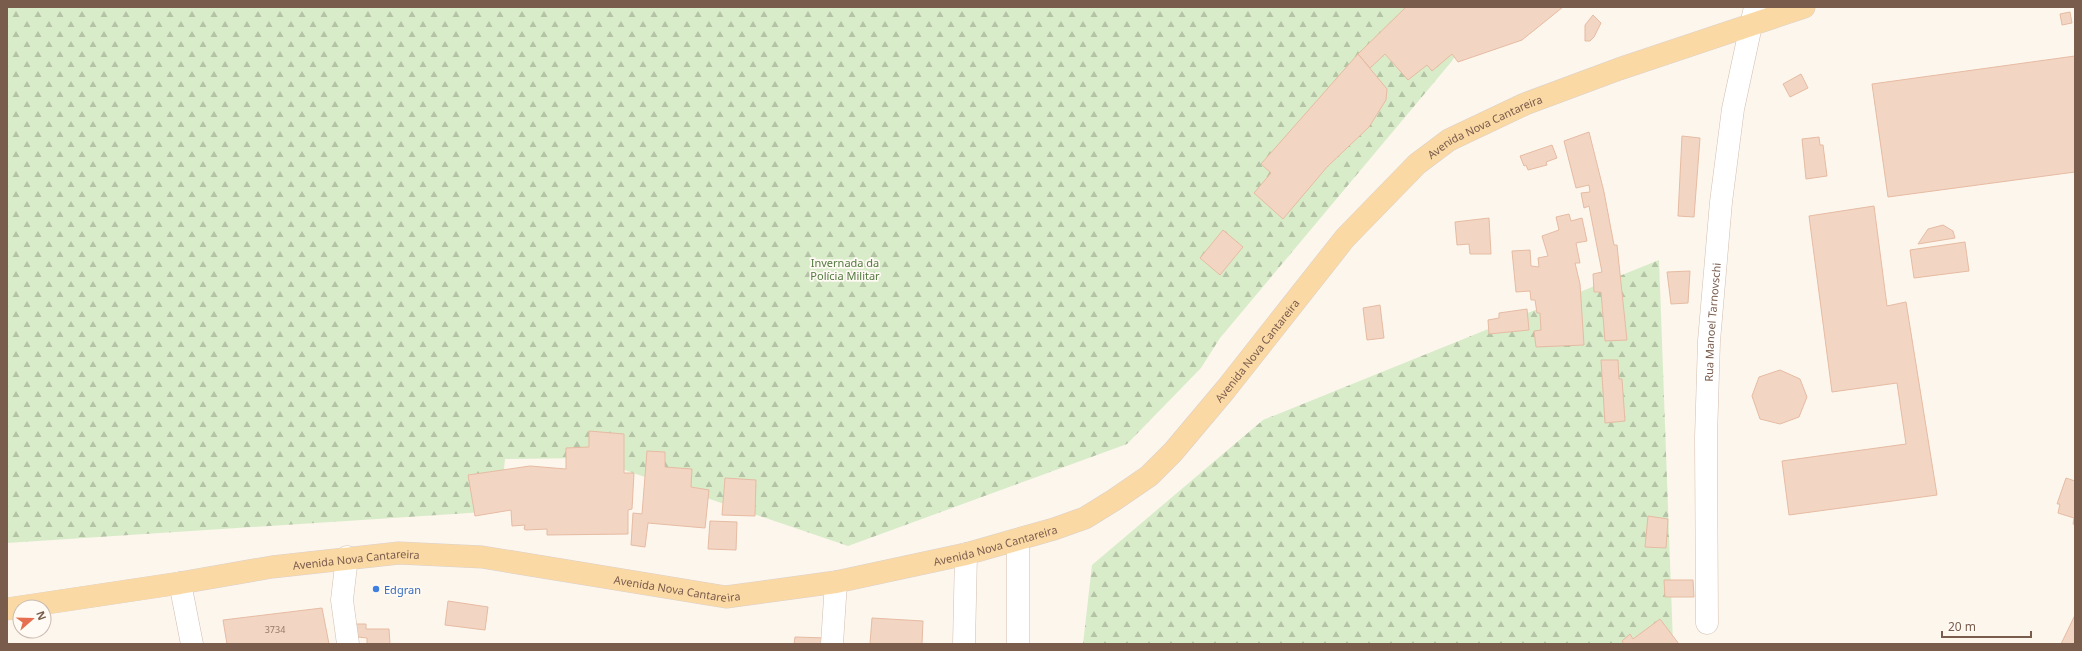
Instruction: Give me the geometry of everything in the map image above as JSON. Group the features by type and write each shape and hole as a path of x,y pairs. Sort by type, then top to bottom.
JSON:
{"main road":[{"name":"Avenida Nova Cantareira","path":"7,609 180,583 272,567 347,557 399,553 482,557 726,597 836,582 966,554 1018,540 1085,518 1149,476 1173,452 1226,389 1345,238 1417,164 1449,140 1540,99 1754,16 1804,7"}],"street":[{"name":"Rua Manoel Tarnovschi","path":"1708,623 1706,437 1709,341 1721,202 1733,109 1754,16"},
{"path":"1018,540 1018,644"},
{"path":"964,644 966,554"},
{"path":"347,557 342,600 348,644"},
{"path":"832,644 836,582"},
{"path":"180,583 192,644"}],"green space":[{"name":"Invernada da Polícia Militar","path":"7,7 1483,7 1452,61 1220,338 1201,368 1127,444 848,546 589,458 505,459 500,511 7,543"},
{"path":"1659,260 1673,644 1083,644 1092,565 1263,420"}],"building":[{"path":"1406,7 1563,7 1522,40 1458,62 1452,54 1432,71 1427,65 1408,80 1385,54 1370,68 1358,54"},
{"path":"2070,12 2072,23 2062,25 2060,14"},
{"path":"1593,15 1601,23 1594,37 1590,41 1585,41 1585,25"},
{"path":"1358,54 1387,89 1386,100 1369,127 1327,167 1283,219 1254,193 1271,173 1261,164"},
{"path":"2075,56 2075,172 1888,197 1872,84"},
{"path":"1801,74 1808,88 1790,97 1783,84"},
{"path":"1589,132 1604,192 1614,245 1617,245 1627,340 1605,341 1601,292 1594,292 1593,274 1602,272 1589,206 1584,208 1581,193 1590,192 1589,185 1576,188 1564,141"},
{"path":"1682,136 1700,138 1694,217 1678,216"},
{"path":"1819,137 1820,145 1823,145 1827,176 1806,179 1802,139"},
{"path":"1552,145 1557,158 1546,162 1547,165 1528,170 1526,165 1524,166 1520,156"},
{"path":"1874,206 1887,306 1906,302 1937,495 1789,515 1782,461 1906,444 1897,383 1832,392 1809,216"},
{"path":"1569,214 1571,221 1582,218 1587,241 1576,243 1580,263 1575,263 1580,284 1584,345 1536,347 1534,331 1541,330 1540,313 1537,313 1535,300 1531,300 1530,291 1516,292 1512,251 1530,250 1531,266 1539,267 1538,258 1548,256 1542,236 1559,230 1556,217"},
{"path":"1489,218 1491,254 1470,254 1469,244 1457,245 1455,222"},
{"path":"1943,225 1953,231 1955,238 1918,244 1928,229"},
{"path":"1223,230 1243,247 1220,275 1200,258"},
{"path":"1965,242 1969,271 1914,278 1910,250"},
{"path":"1690,271 1688,303 1671,304 1667,272"},
{"path":"1380,305 1384,338 1367,340 1363,308"},
{"path":"1527,309 1529,330 1489,334 1488,320 1499,318 1499,313"},
{"path":"1601,360 1618,360 1619,379 1622,379 1625,421 1605,423"},
{"path":"1780,370 1800,379 1807,397 1799,417 1780,424 1760,419 1752,396 1759,377"},
{"path":"589,431 624,434 624,473 634,473 632,509 628,510 628,534 547,535 547,529 526,530 524,529 525,525 512,526 511,510 475,516 468,475 530,466 566,469 566,448 589,447"},
{"path":"647,451 665,452 665,467 692,469 691,487 709,490 705,528 648,523 645,547 631,545 633,513 642,514"},
{"path":"725,478 756,480 755,516 722,515"},
{"path":"2066,478 2075,481 2075,525 2073,524 2074,518 2058,513 2060,504 2057,504"},
{"path":"1648,516 1668,519 1666,548 1645,547"},
{"path":"710,521 737,522 736,550 708,549"},
{"path":"1664,580 1693,580 1694,597 1665,597"},
{"path":"448,601 488,607 485,630 445,625"},
{"path":"322,608 329,644 227,644 223,620"},
{"path":"2075,615 2075,644 2061,644"},
{"path":"872,618 923,621 922,644 870,644"},
{"path":"1660,619 1679,644 1624,644 1622,641 1630,634 1633,639"},
{"path":"355,624 366,624 366,629 389,629 390,644 367,644 367,638 358,637"},
{"path":"795,637 827,638 827,644 794,644"}],"place":[{"name":"Edgran","path":"376,589"}]}
